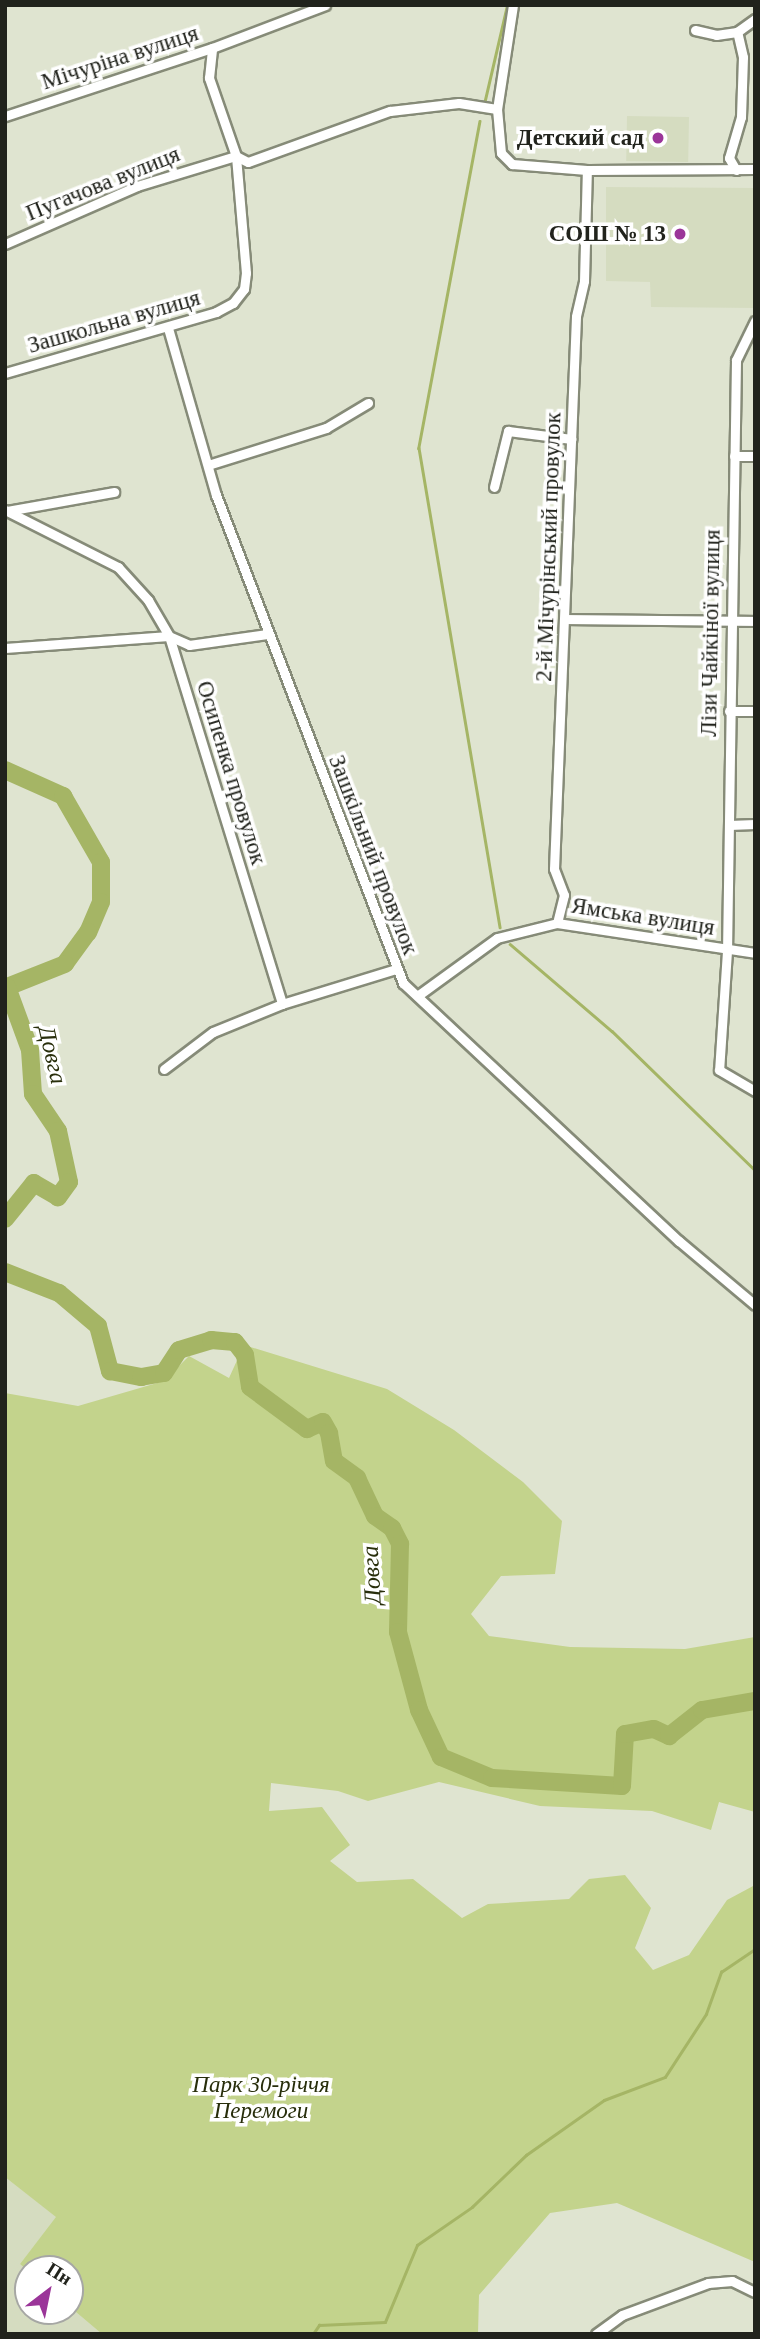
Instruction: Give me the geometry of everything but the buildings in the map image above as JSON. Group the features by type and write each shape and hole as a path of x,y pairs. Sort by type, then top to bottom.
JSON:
{"street":[{"name":"Мічуріна вулиця","path":"5,116 212,48 308,7 325,5"},
{"path":"513,5 497,108 502,153 512,164 587,170 755,169"},
{"path":"695,30 716,35 737,32 755,19"},
{"path":"736,170 729,158 741,117 743,57 737,32"},
{"path":"212,48 209,78 236,156"},
{"name":"Пугачова вулиця","path":"5,244 137,186 236,156 248,162 390,111 459,103 497,108"},
{"name":"Зашкольна вулиця","path":"5,373 168,328 233,303 243,289 246,273 236,156"},
{"name":"2-й Мічурінський провулок","path":"557,923 564,895 554,869 567,619 576,316 584,281 587,170"},
{"name":"Лізи Чайкіної вулиця","path":"755,321 736,360 727,951 719,1070 755,1091"},
{"name":"Зашкільний провулок","path":"168,328 208,465 267,634 403,982 420,994 679,1241 755,1305"},
{"path":"208,465 326,428 368,403"},
{"path":"494,487 508,431 572,439"},
{"path":"734,456 755,456"},
{"path":"6,511 114,492"},
{"name":"Осипенка провулок","path":"6,511 118,567 148,600 169,636 282,1004"},
{"path":"567,619 755,621"},
{"path":"5,648 169,636 189,645 267,634"},
{"path":"729,711 755,711"},
{"path":"729,825 755,824"},
{"name":"Ямська вулиця","path":"420,994 497,938 557,923 727,951 755,953"},
{"path":"164,1069 213,1032 282,1004 396,969"},
{"path":"596,2334 622,2315 708,2283 732,2281 755,2292"}],"shaded area":[{"name":"Детский сад","path":"627,116 689,117 688,162 626,161"},
{"name":"СОШ № 13","path":"606,187 755,188 755,308 651,307 650,282 606,281"},
{"path":"5,2177 57,2217 27,2255 14,2255 14,2325 84,2325 84,2319 102,2334 5,2334"}],"green space":[{"name":"Парк 30-річчя Перемоги","path":"244,1345 387,1389 454,1430 523,1482 562,1521 555,1574 501,1576 471,1614 489,1636 570,1647 685,1649 755,1637 755,1812 719,1802 711,1830 652,1811 540,1806 439,1782 368,1801 338,1791 271,1783 269,1811 322,1807 350,1845 330,1861 357,1882 413,1879 462,1918 488,1904 569,1899 589,1879 625,1875 651,1908 635,1948 653,1970 689,1955 727,1900 755,1885 755,2262 617,2203 550,2213 479,2295 478,2334 102,2334 84,2319 84,2255 27,2255 56,2217 5,2177 5,1393 78,1406 164,1381 189,1356 229,1378"}],"waterway":[{"path":"484,104 507,5"},
{"path":"480,121 419,448 500,927"},
{"name":"Довга","path":"5,770 63,796 101,862 101,902 88,932 65,964 7,987 30,1050 33,1094 58,1131 69,1182 58,1197 34,1183 5,1219"},
{"path":"510,944 612,1031 755,1170"},
{"name":"Довга","path":"5,1272 59,1293 98,1326 110,1371 141,1377 164,1373 179,1350 211,1340 235,1342 245,1355 250,1387 307,1429 323,1422 329,1433 334,1461 357,1478 375,1516 392,1528 400,1544 398,1632 419,1710 441,1757 492,1778 622,1786 625,1734 654,1729 669,1736 702,1710 755,1701"},
{"path":"313,2334 319,2325 385,2322 417,2245 472,2207 526,2155 604,2100 665,2077 706,2014 721,1972 755,1949"}],"place":[{"name":"Детский сад","path":"658,138"},
{"name":"СОШ № 13","path":"680,234"}]}
